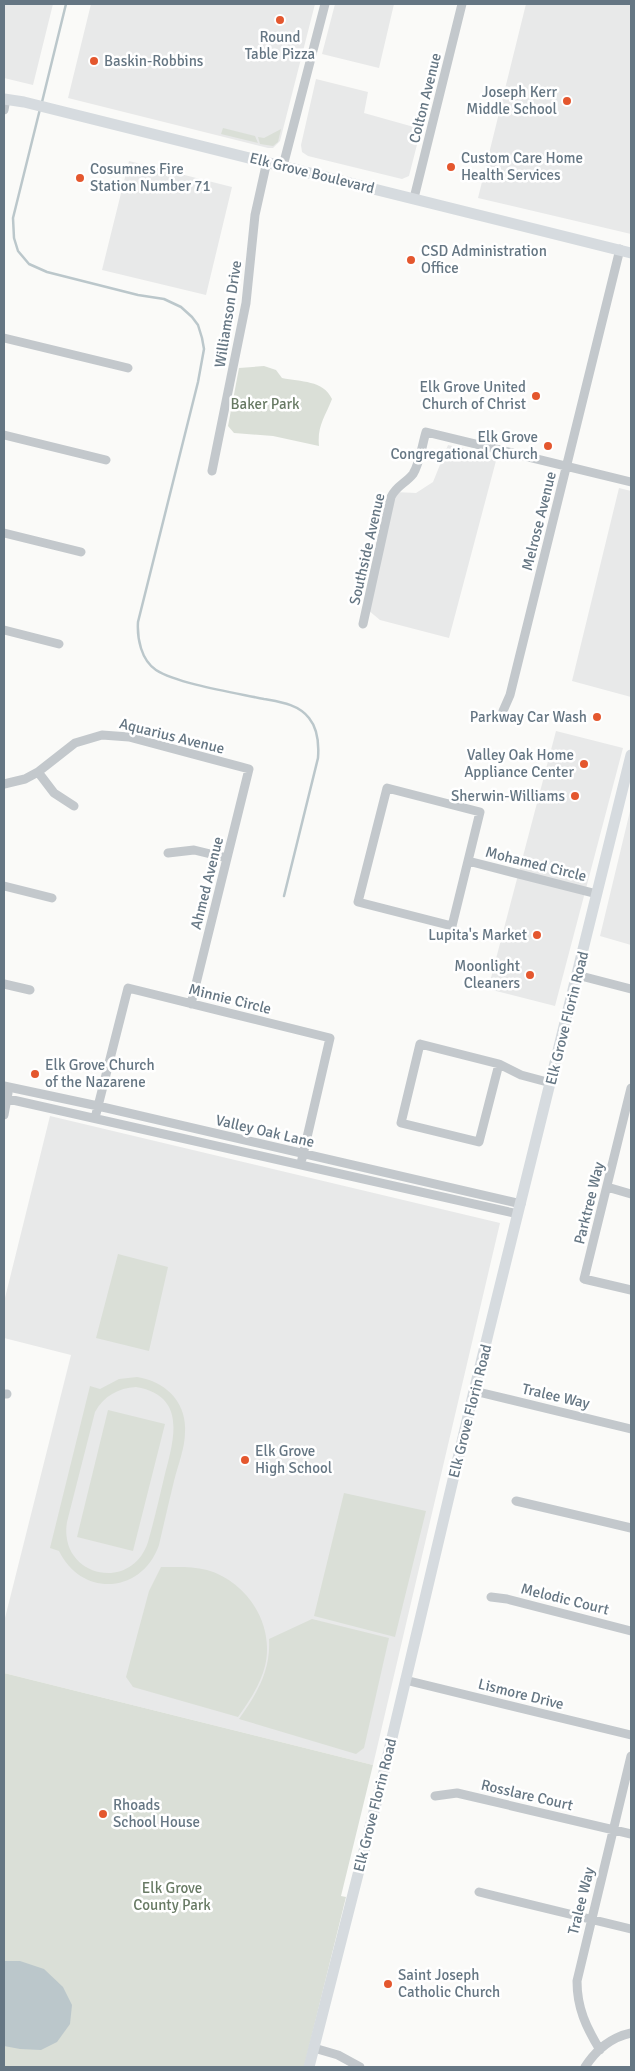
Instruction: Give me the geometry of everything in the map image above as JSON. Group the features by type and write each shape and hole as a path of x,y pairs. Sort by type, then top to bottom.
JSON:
{"main road":[{"name":"Elk Grove Boulevard","path":"5,103 24,102 628,251"},
{"name":"Elk Grove Florin Road","path":"309,2067 631,755"}],"street":[{"path":"283,166 325,4"},
{"name":"Colton Avenue","path":"414,198 462,4"},
{"name":"Williamson Drive","path":"212,471 246,303 256,215 267,161"},
{"name":"Melrose Avenue","path":"503,711 510,695 566,466 628,251"},
{"path":"4,338 128,368"},
{"name":"Southside Avenue","path":"364,624 392,496 394,491 404,484 416,468 426,432 631,482"},
{"path":"4,435 106,460"},
{"path":"4,533 81,552"},
{"path":"4,630 59,644"},
{"name":"Aquarius Avenue","path":"4,784 25,779 38,772 75,743 93,737 111,735 249,769"},
{"name":"Ahmed Avenue","path":"191,1004 249,769"},
{"path":"38,772 54,793 74,806"},
{"name":"Mohamed Circle","path":"386,788 480,812 468,861 452,926 358,902 386,788"},
{"path":"168,853 194,850 227,858"},
{"name":"Mohamed Circle","path":"468,861 598,894"},
{"path":"4,886 52,898"},
{"path":"577,975 631,989"},
{"path":"4,984 30,990"},
{"name":"Minnie Circle","path":"95,1118 128,988 330,1038 301,1164"},
{"path":"499,1064 480,1142 401,1123 420,1044 499,1064 521,1075 551,1083"},
{"path":"4,1115 7,1086"},
{"name":"Valley Oak Lane","path":"7,1086 304,1154 519,1209"},
{"name":"Parktree Way","path":"631,1088 628,1118 607,1187 584,1279 631,1290"},
{"name":"Valley Oak Lane","path":"5,1098 301,1164 519,1209"},
{"path":"607,1187 631,1194"},
{"name":"Tralee Way","path":"474,1391 631,1428"},
{"path":"516,1501 631,1528"},
{"name":"Melodic Court","path":"491,1597 631,1631"},
{"name":"Lismore Drive","path":"405,1680 631,1735"},
{"name":"Tralee Way","path":"600,2050 587,2029 581,2014 578,1998 580,1964 631,1756"},
{"name":"Rosslare Court","path":"435,1796 457,1793 631,1834"},
{"path":"479,1892 631,1930"},
{"path":"585,2067 600,2050 617,2037 631,2033"},
{"path":"314,2048 338,2055 360,2067"}],"shaded area":[{"path":"4,4 53,4 33,85 4,78"},
{"path":"91,4 315,4 280,141 273,148 268,148 68,98"},
{"path":"335,4 394,4 379,68 322,54"},
{"name":"Joseph Kerr Middle School","path":"526,4 631,4 631,234 478,198"},
{"path":"316,79 368,92 364,113 421,129 409,176 402,179 308,156 302,152 301,145"},
{"path":"129,161 232,187 206,295 102,270"},
{"path":"448,445 497,457 449,638 380,620 368,610 395,492 416,493 433,482"},
{"path":"619,488 631,491 631,697 572,681"},
{"path":"556,731 623,748 555,1006 488,989"},
{"path":"631,807 631,945 600,936"},
{"name":"Elk Grove High School","path":"50,1116 500,1223 373,1765 4,1673 4,1622 71,1355 4,1338 4,1302"},
{"path":"4,1961 20,1961 44,1969 63,1987 72,2005 70,2024 57,2042 41,2050 4,2046"}],"green space":[{"path":"223,128 255,136 258,143 221,134"},
{"path":"281,129 278,142 273,146 260,144 258,137 264,138"},
{"name":"Baker Park","path":"264,366 276,370 282,378 311,383 323,388 328,393 332,399 320,427 319,446 273,436 234,433 228,426 239,368"},
{"path":"118,1254 168,1267 149,1351 96,1338"},
{"path":"137,1377 147,1379 165,1388 178,1402 182,1411 185,1421 185,1438 159,1545 151,1561 139,1573 126,1581 111,1584 96,1583 82,1577 69,1566 59,1551 50,1548 90,1386 100,1389 119,1379","holes":["136,1387 153,1392 164,1400 171,1410 173,1436 168,1464 148,1542 139,1558 127,1568 113,1573 98,1572 84,1566 73,1555 67,1540 67,1522 95,1412 107,1397 117,1391"]},
{"path":"108,1410 165,1424 133,1551 77,1537"},
{"path":"344,1493 426,1511 395,1637 314,1616"},
{"path":"161,1567 207,1570 234,1584 246,1594 255,1607 266,1635 267,1651 265,1666 254,1693 238,1717 133,1687 126,1677 149,1591"},
{"path":"312,1619 389,1638 364,1748 356,1754 239,1719 262,1681 268,1661 269,1639"},
{"name":"Elk Grove County Park","path":"4,1673 373,1765 341,1896 346,1897 304,2067 4,2067"}],"waterway":[{"path":"42,102 66,4"},
{"path":"40,109 13,218 14,238 18,251 29,264 47,272 138,295 164,299 181,307 198,325 204,349 198,382 138,622 138,635 143,655 156,670 178,680 208,688 288,704 305,713 312,722 317,737 318,758 284,896"}],"place":[{"name":"Round Table Pizza","path":"280,20"},
{"name":"Baskin-Robbins","path":"94,61"},
{"name":"Joseph Kerr Middle School","path":"567,101"},
{"name":"Custom Care Home Health Services","path":"451,167"},
{"name":"Cosumnes Fire Station Number 71","path":"80,178"},
{"name":"CSD Administration Office","path":"411,260"},
{"name":"Elk Grove United Church of Christ","path":"536,396"},
{"name":"Elk Grove Congregational Church","path":"548,446"},
{"name":"Parkway Car Wash","path":"597,717"},
{"name":"Valley Oak Home Appliance Center","path":"584,764"},
{"name":"Sherwin-Williams","path":"575,796"},
{"name":"Lupita's Market","path":"537,935"},
{"name":"Moonlight Cleaners","path":"530,975"},
{"name":"Elk Grove Church of the Nazarene","path":"35,1074"},
{"name":"Elk Grove High School","path":"245,1460"},
{"name":"Rhoads School House","path":"103,1814"},
{"name":"Saint Joseph Catholic Church","path":"388,1984"}]}
